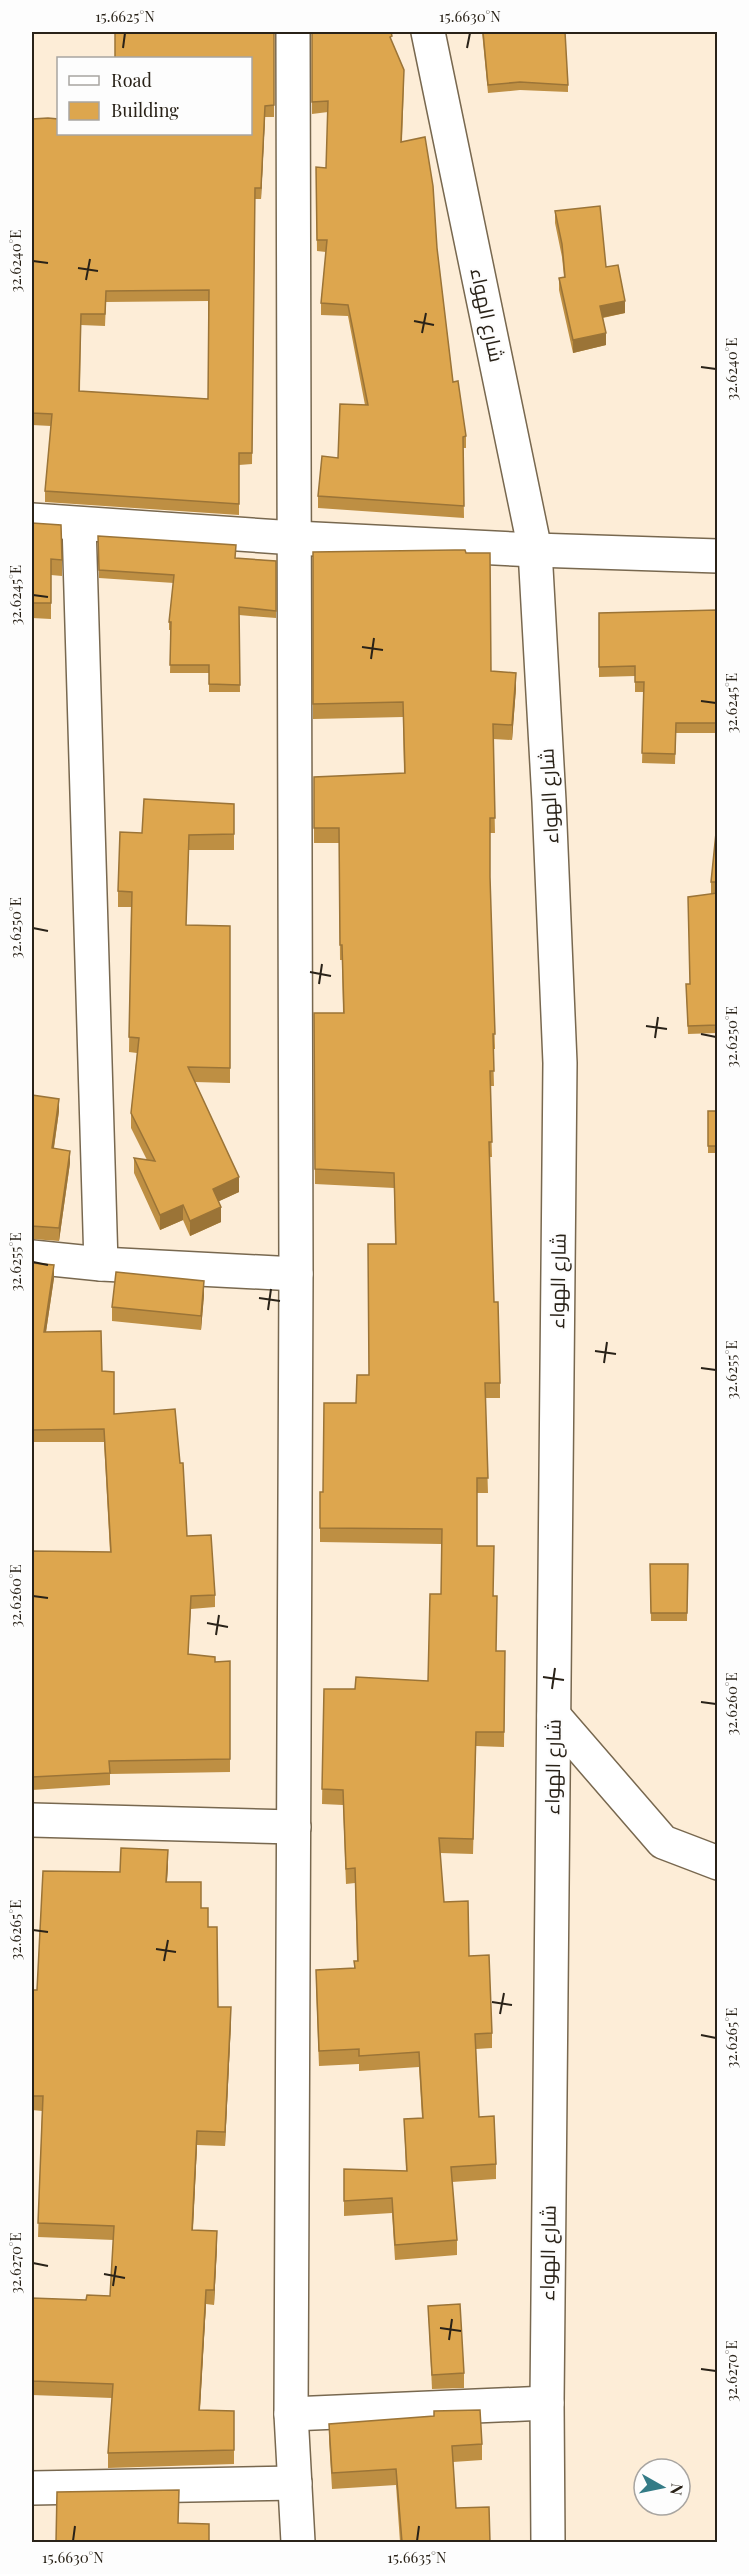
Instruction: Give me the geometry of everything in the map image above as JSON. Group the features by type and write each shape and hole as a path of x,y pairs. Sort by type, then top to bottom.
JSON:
{"street":[{"path":"293,32 296,1274 291,2414 298,2542"},
{"name":"شارع الهواء","path":"428,32 535,550 560,1063 547,2403 548,2542"},
{"path":"32,520 296,538 717,556"},
{"path":"79,524 101,1264"},
{"path":"32,1257 101,1264 296,1274"},
{"path":"554,1716 663,1842 717,1863"},
{"path":"32,1820 294,1827"},
{"path":"291,2414 547,2403"},
{"path":"32,2488 295,2483"}],"building":[{"path":"115,32 274,32 274,105 265,106 261,188 255,188 252,453 239,453 239,504 45,491 52,414 32,413 32,119 57,119 57,135 252,135 252,57 115,57","holes":["209,290 208,399 79,391 81,314 105,314 106,291"]},
{"path":"312,32 391,32 390,37 404,70 401,142 425,137 433,186 437,248 453,382 458,381 466,436 463,437 464,506 318,496 322,456 338,458 340,404 368,405 348,305 321,303 327,240 317,240 316,167 326,168 328,101 312,102"},
{"path":"483,32 565,32 568,85 520,82 488,85"},
{"path":"600,206 606,267 618,265 625,301 600,306 606,333 573,340 559,278 565,277 562,244 555,211"},
{"path":"32,523 61,525 62,560 51,559 51,603 32,603"},
{"path":"98,536 236,545 235,558 276,561 276,611 239,607 240,685 209,684 209,665 170,665 171,622 169,622 174,575 99,570"},
{"path":"465,550 466,553 490,553 491,671 516,673 512,725 493,724 495,818 490,818 490,877 495,1034 493,1034 494,1071 490,1071 492,1142 489,1142 494,1302 498,1302 500,1383 485,1383 488,1478 477,1478 477,1546 494,1546 493,1596 497,1596 496,1651 505,1651 504,1732 476,1732 473,1839 439,1838 444,1902 468,1901 469,1956 489,1955 492,2033 475,2034 479,2117 494,2116 496,2164 451,2167 457,2240 395,2245 392,2198 344,2201 344,2169 407,2171 404,2119 423,2118 419,2052 359,2056 359,2049 319,2051 316,1970 355,1968 354,1961 358,1961 355,1868 346,1869 343,1790 322,1789 324,1689 355,1689 356,1677 428,1681 430,1594 441,1594 442,1529 320,1528 320,1492 323,1492 324,1403 356,1403 357,1375 369,1375 368,1244 396,1244 394,1173 315,1169 314,1013 344,1013 342,945 340,945 339,828 314,828 314,777 405,773 403,702 313,704 313,552"},
{"path":"717,610 717,723 676,723 675,754 642,753 644,682 635,682 635,666 599,667 599,613"},
{"path":"144,799 234,804 234,834 189,835 186,925 230,926 230,1068 188,1067 239,1177 213,1189 221,1207 190,1221 183,1205 160,1215 134,1158 155,1161 131,1113 139,1038 129,1037 132,892 118,891 120,832 142,833"},
{"path":"717,823 717,882 711,882"},
{"path":"717,893 717,1025 688,1026 686,984 690,984 688,897"},
{"path":"32,1095 59,1099 52,1148 70,1151 59,1228 32,1226"},
{"path":"708,1111 717,1111 717,1146 708,1146"},
{"path":"32,1263 54,1265 44,1332 101,1331 102,1371 114,1372 114,1414 175,1409 180,1463 183,1463 187,1536 211,1535 215,1595 191,1596 188,1654 215,1657 215,1662 230,1661 230,1759 109,1761 110,1773 32,1777 32,1551 111,1552 104,1429 32,1430"},
{"path":"116,1272 204,1281 201,1316 112,1307"},
{"path":"650,1564 688,1564 687,1613 651,1613"},
{"path":"121,1848 168,1850 166,1882 201,1882 201,1908 208,1908 208,1927 217,1927 218,2007 231,2007 225,2132 197,2131 192,2230 217,2231 214,2290 206,2290 199,2410 234,2411 234,2450 108,2453 113,2384 32,2381 32,2298 86,2300 87,2295 110,2296 114,2226 38,2223 43,2096 32,2096 32,1990 37,1990 43,1871 120,1872"},
{"path":"460,2304 464,2373 432,2375 428,2306"},
{"path":"480,2410 482,2444 452,2446 456,2508 489,2507 490,2542 402,2542 396,2469 332,2473 329,2424 434,2416 434,2411"},
{"path":"179,2490 178,2523 209,2524 209,2542 56,2542 57,2492"}]}
